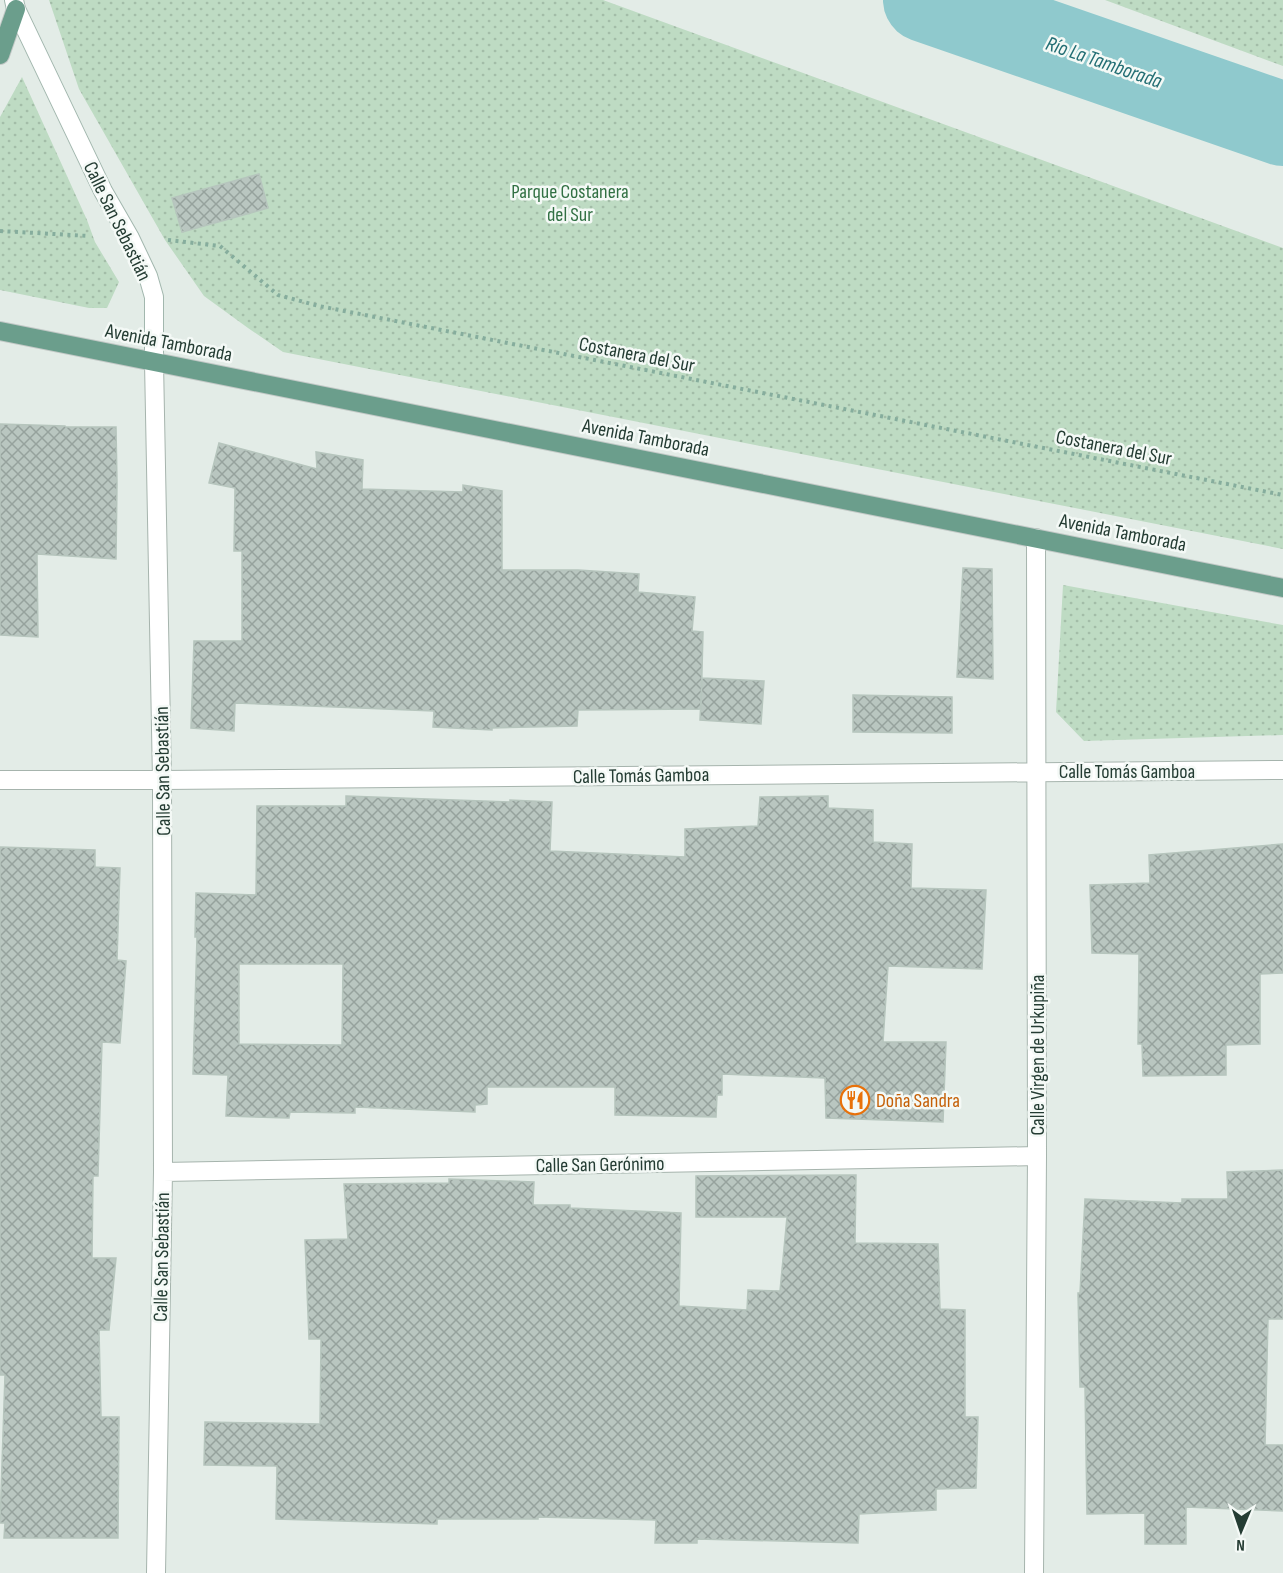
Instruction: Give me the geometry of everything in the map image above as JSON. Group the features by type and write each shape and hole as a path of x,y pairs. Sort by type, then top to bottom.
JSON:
{"main road":[{"path":"0,55 15,5"},
{"name":"Avenida Tamborada","path":"0,331 1283,588"}],"street":[{"name":"Calle San Sebastián","path":"15,5 103,191 130,238 148,276 154,297 162,780 163,1172 156,1573"},
{"name":"Calle Virgen de Urkupiña","path":"1034,1573 1037,1156 1036,538"},
{"name":"Calle Tomás Gamboa","path":"0,780 1283,770"},
{"name":"Calle San Gerónimo","path":"163,1172 1037,1156"}],"path":[{"name":"Costanera del Sur","path":"0,231 130,238 220,246 278,295 319,306 1283,495"}],"green space":[{"name":"Parque Costanera del Sur","path":"49,0 603,0 1283,248 1283,549 283,352 204,296 165,240 79,89"},
{"path":"1105,0 1283,0 1283,66"},
{"path":"22,77 95,242 119,282 107,308 89,308 0,290 0,117"},
{"path":"1063,585 1283,625 1283,735 1084,741 1056,712"}],"building":[{"path":"259,174 268,208 182,232 172,198"},
{"path":"0,424 116,427 116,559 37,554 38,637 0,635"},
{"path":"219,443 317,469 316,452 363,460 362,489 463,492 463,485 502,491 502,570 578,570 639,574 638,592 695,597 692,631 703,632 701,709 578,710 577,726 492,728 492,730 433,727 434,711 235,703 234,731 191,728 194,641 242,641 242,551 234,551 235,488 209,483"},
{"path":"963,568 992,569 993,679 957,677"},
{"path":"702,678 764,681 761,724 700,720"},
{"path":"853,695 952,697 952,733 853,732"},
{"path":"346,796 552,802 550,851 685,857 685,829 758,826 760,797 828,796 828,808 873,810 873,842 912,844 911,888 986,890 982,969 888,966 883,1042 946,1042 943,1122 826,1118 825,1078 722,1074 722,1095 717,1095 716,1117 615,1115 615,1087 487,1087 487,1104 475,1105 475,1112 355,1107 355,1113 290,1112 289,1118 226,1116 228,1075 193,1074 196,893 256,895 257,806 346,806","holes":["239,964 343,964 342,1045 239,1044"]},
{"path":"1283,844 1283,973 1260,974 1260,1044 1226,1045 1226,1075 1143,1076 1142,1044 1138,1044 1139,954 1092,953 1090,885 1150,883 1149,855"},
{"path":"0,847 95,850 95,867 120,868 117,960 126,961 120,1043 102,1042 98,1176 93,1176 92,1258 116,1258 109,1330 99,1330 101,1417 119,1417 118,1538 4,1538 5,1523 0,1523 5,1375 0,1375"},
{"path":"1283,1170 1283,1319 1268,1319 1265,1445 1283,1445 1283,1511 1186,1507 1186,1544 1145,1544 1145,1513 1087,1514 1085,1387 1080,1387 1078,1293 1080,1293 1085,1199 1182,1203 1182,1199 1228,1199 1227,1172"},
{"path":"856,1175 855,1243 938,1244 940,1309 965,1310 965,1417 978,1417 976,1488 936,1489 936,1510 859,1514 858,1543 697,1539 697,1543 655,1543 656,1520 538,1517 538,1519 437,1519 437,1524 276,1519 277,1466 204,1465 205,1422 320,1424 321,1339 309,1339 305,1240 348,1239 344,1184 449,1183 449,1179 534,1182 533,1205 570,1205 570,1208 681,1213 679,1306 747,1310 748,1290 780,1291 787,1217 696,1217 696,1176"}],"waterway":[{"name":"Río La Tamborada","path":"925,0 1283,124"}],"place":[{"name":"Doña Sandra","path":"855,1100"}]}
